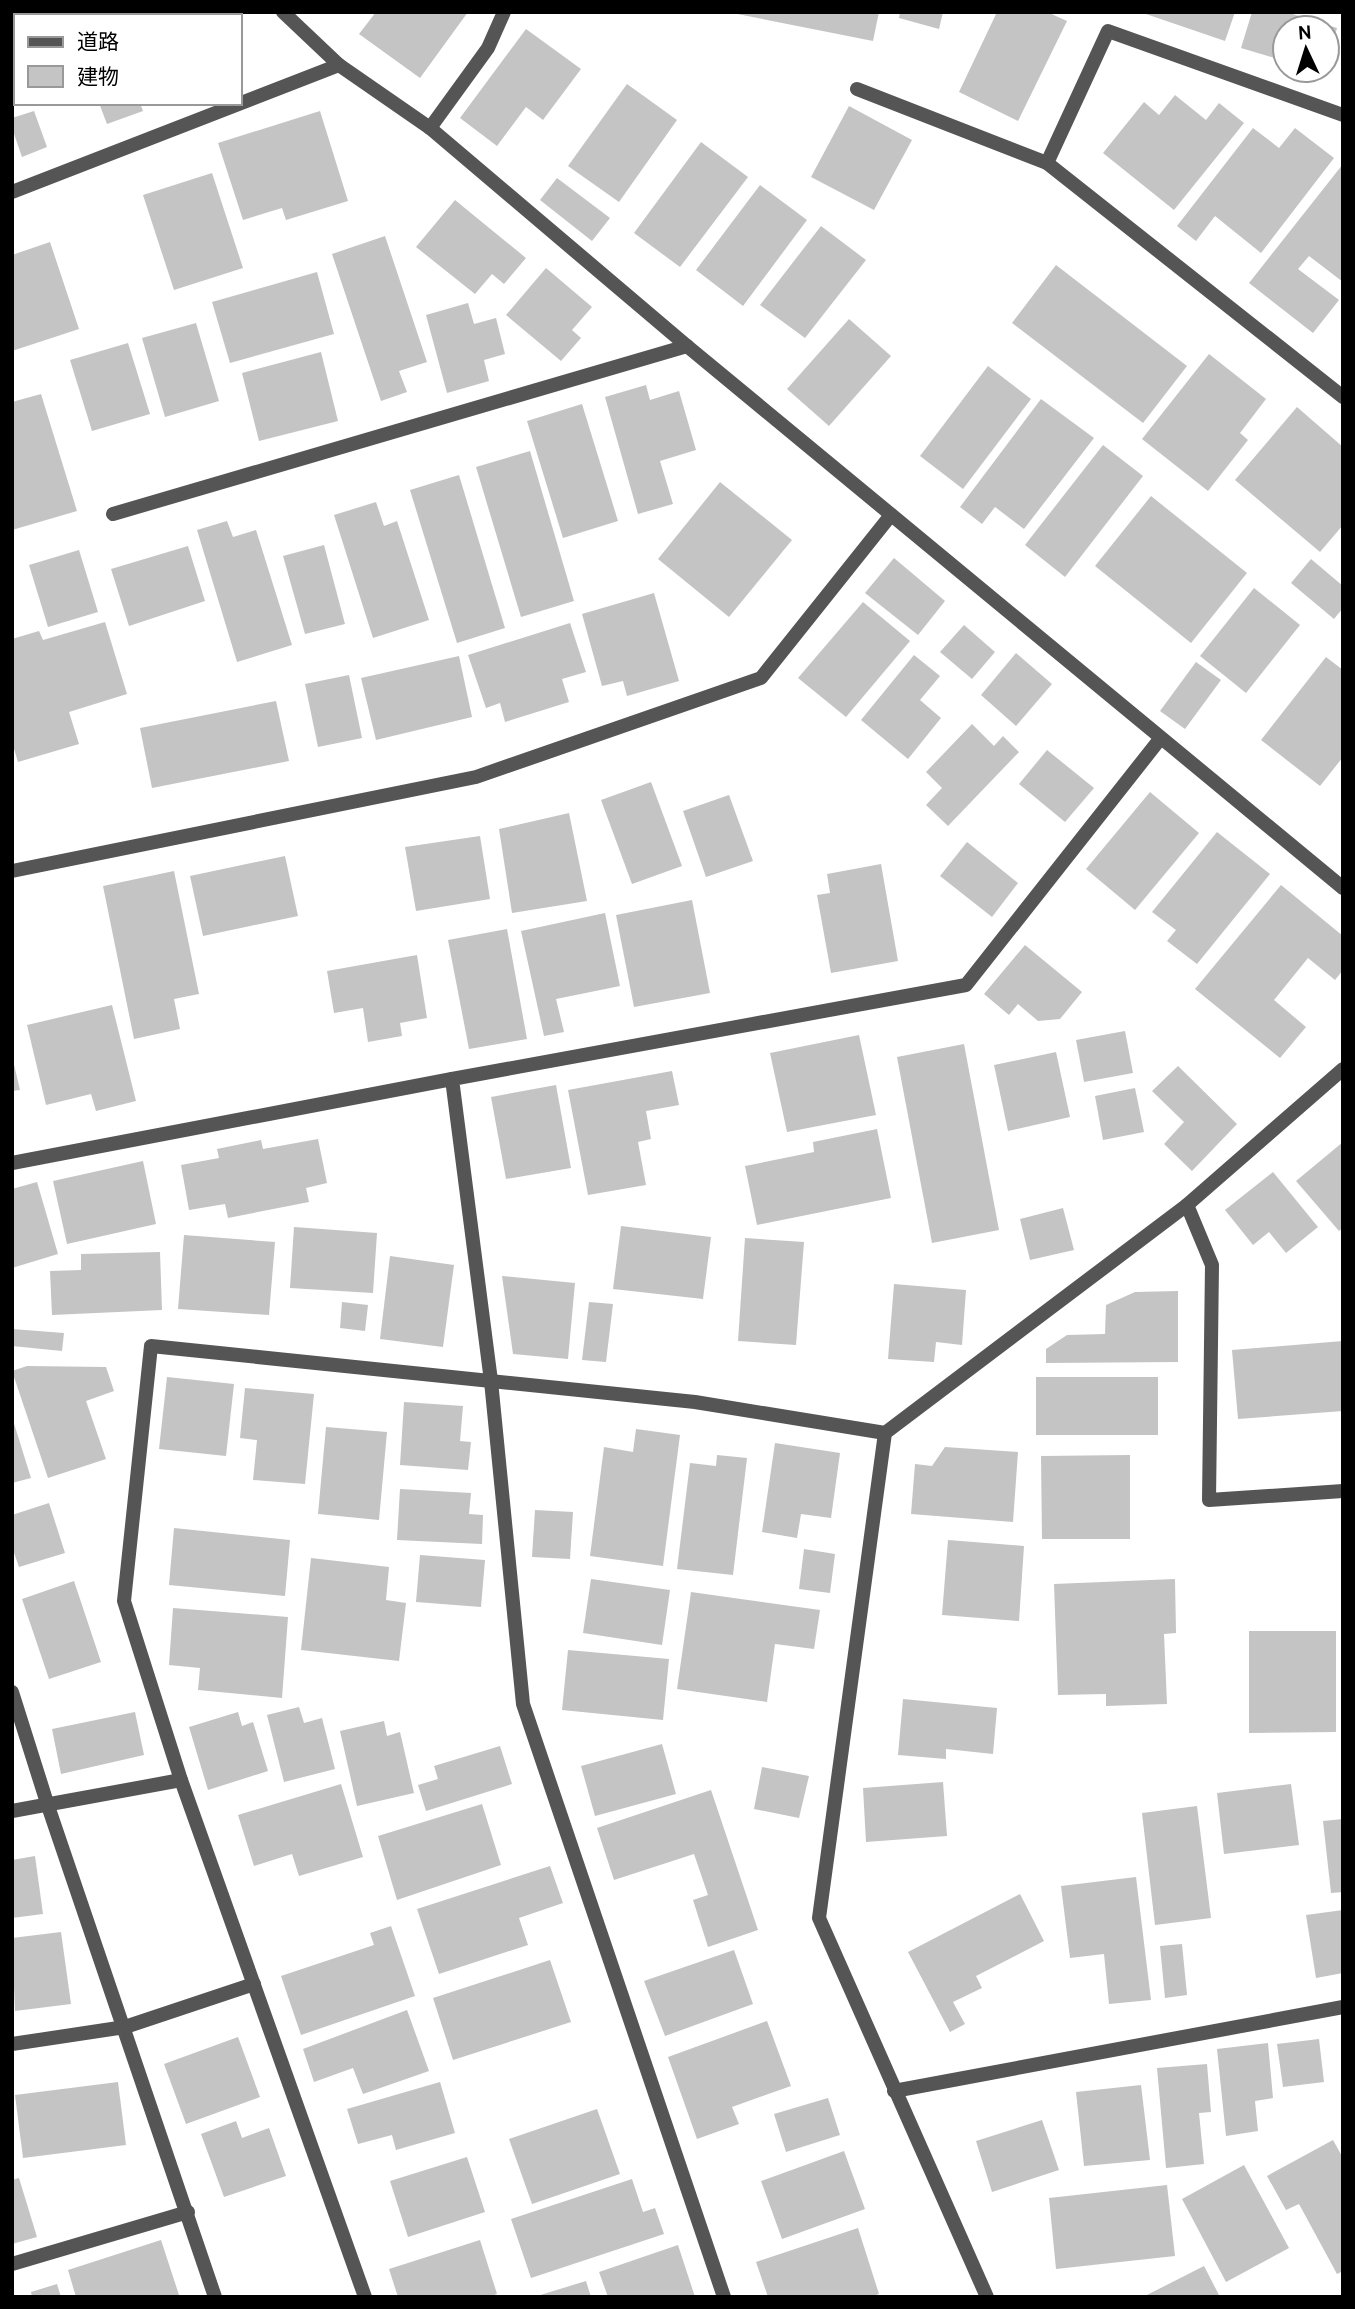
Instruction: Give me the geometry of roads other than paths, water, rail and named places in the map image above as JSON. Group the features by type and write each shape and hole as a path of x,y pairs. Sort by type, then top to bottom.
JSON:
{"street":[{"path":"283,12 339,65 430,128 687,346 1343,888"},
{"path":"430,128 488,48 503,12"},
{"path":"1047,163 1108,31 1343,115"},
{"path":"242,103 339,65"},
{"path":"858,89 1047,163 1343,397"},
{"path":"12,192 236,105"},
{"path":"113,514 687,346"},
{"path":"12,871 476,778 761,678 891,515"},
{"path":"12,1163 966,985 1160,739"},
{"path":"987,2297 819,1918 885,1433 1186,1205 1343,1069"},
{"path":"452,1079 491,1381 523,1704 724,2297"},
{"path":"1186,1205 1212,1265 1209,1500 1343,1491"},
{"path":"365,2297 181,1780 124,1601 151,1346 695,1402 885,1433"},
{"path":"12,1692 215,2297"},
{"path":"12,1811 181,1780"},
{"path":"12,2044 125,2027 254,1984"},
{"path":"894,2091 1343,2007"},
{"path":"12,2264 188,2212"}]}
